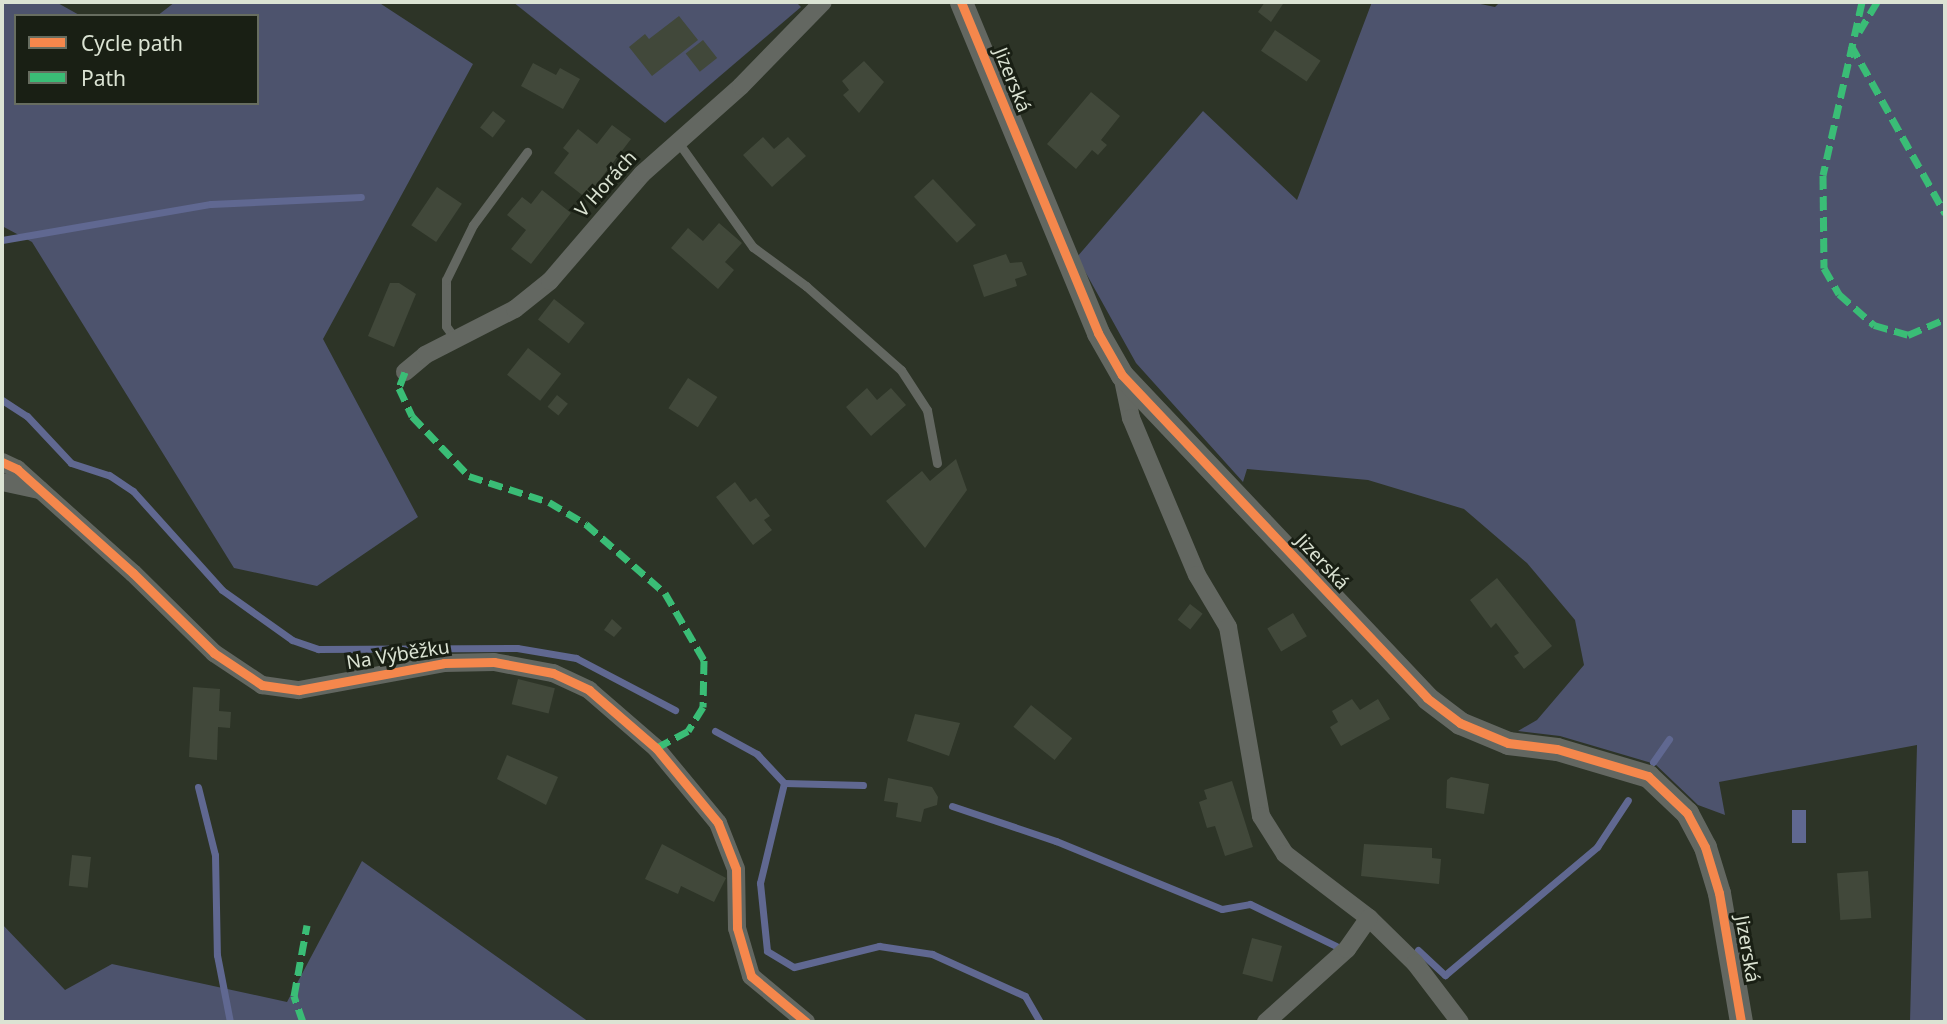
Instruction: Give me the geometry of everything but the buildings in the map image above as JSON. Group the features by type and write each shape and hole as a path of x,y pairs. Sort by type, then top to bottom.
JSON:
{"street":[{"name":"V Horách","path":"405,372 425,355 515,309 550,281 642,174 741,86 824,2"},
{"name":"Jizerská","path":"961,2 1093,321 1122,375 1427,698 1460,723 1508,743 1557,750 1647,776 1687,813 1705,847 1719,893 1741,1022"},
{"name":"Jizerská","path":"1122,375 1131,418 1181,539 1228,627 1261,816 1285,854 1369,918"},
{"name":"Na Výběžku","path":"2,462 17,468 214,653 262,685 299,690 444,663 494,662 554,673 589,690 656,748 718,823 736,869 737,928 751,976 806,1022"},
{"path":"2,482 40,490"},
{"path":"1266,1022 1347,949 1369,918 1415,962 1460,1022"}],"lane":[{"path":"677,141 753,247 826,303 901,370 928,410 937,463"},
{"path":"456,340 445,318 446,280 473,225 527,152"}],"shaded area":[{"path":"2,2 56,2 77,14 14,14 14,105 259,105 259,14 160,14 175,2 378,2 473,64 323,339 418,517 317,586 234,568 32,242 2,226"},
{"path":"513,2 796,2 801,7 665,123"},
{"path":"1372,2 1471,2 1495,7 1500,2 1945,2 1945,1022 1910,1022 1917,745 1719,782 1725,815 1698,805 1655,764 1560,736 1518,731 1537,720 1584,665 1575,620 1527,563 1464,509 1368,480 1247,469 1243,482 1136,363 1077,257 1203,111 1297,200"},
{"path":"1792,810 1806,810 1806,843 1792,843"},
{"path":"362,861 589,1022 2,1022 2,924 65,990 112,964 287,1002"}],"waterway":[{"path":"2,240 211,204 361,197"},
{"path":"2,400 27,416 71,463 109,475 133,491 222,590 292,640 318,649 517,648 576,658 675,710"},
{"path":"715,731 757,754 784,783 760,883 767,951 794,967 879,946 932,954 1025,996 1040,1022"},
{"path":"1653,762 1669,739"},
{"path":"784,783 863,785"},
{"path":"198,787 215,855 217,955 230,1022"},
{"path":"1418,950 1445,975 1597,847 1628,800"},
{"path":"952,806 1056,841 1222,909 1250,904 1336,946"}],"marked path":[{"path":"1862,2 1823,175 1824,268 1839,294 1874,325 1908,335 1945,319"},
{"path":"1859,32 1877,2"},
{"path":"1851,45 1945,213"},
{"path":"405,372 399,388 412,416 469,476 549,502 586,524 665,593 704,660 703,707 688,731 656,748"},
{"path":"303,1022 294,996 307,925"}],"cycle path":[{"path":"961,2 1098,333 1122,375 1427,698 1460,723 1508,743 1557,749 1648,776 1687,813 1705,847 1719,893 1741,1022"},
{"path":"2,462 17,469 133,573 214,653 262,685 299,690 444,663 494,662 553,673 589,690 656,748 718,823 736,869 737,928 751,976 806,1022"}]}
